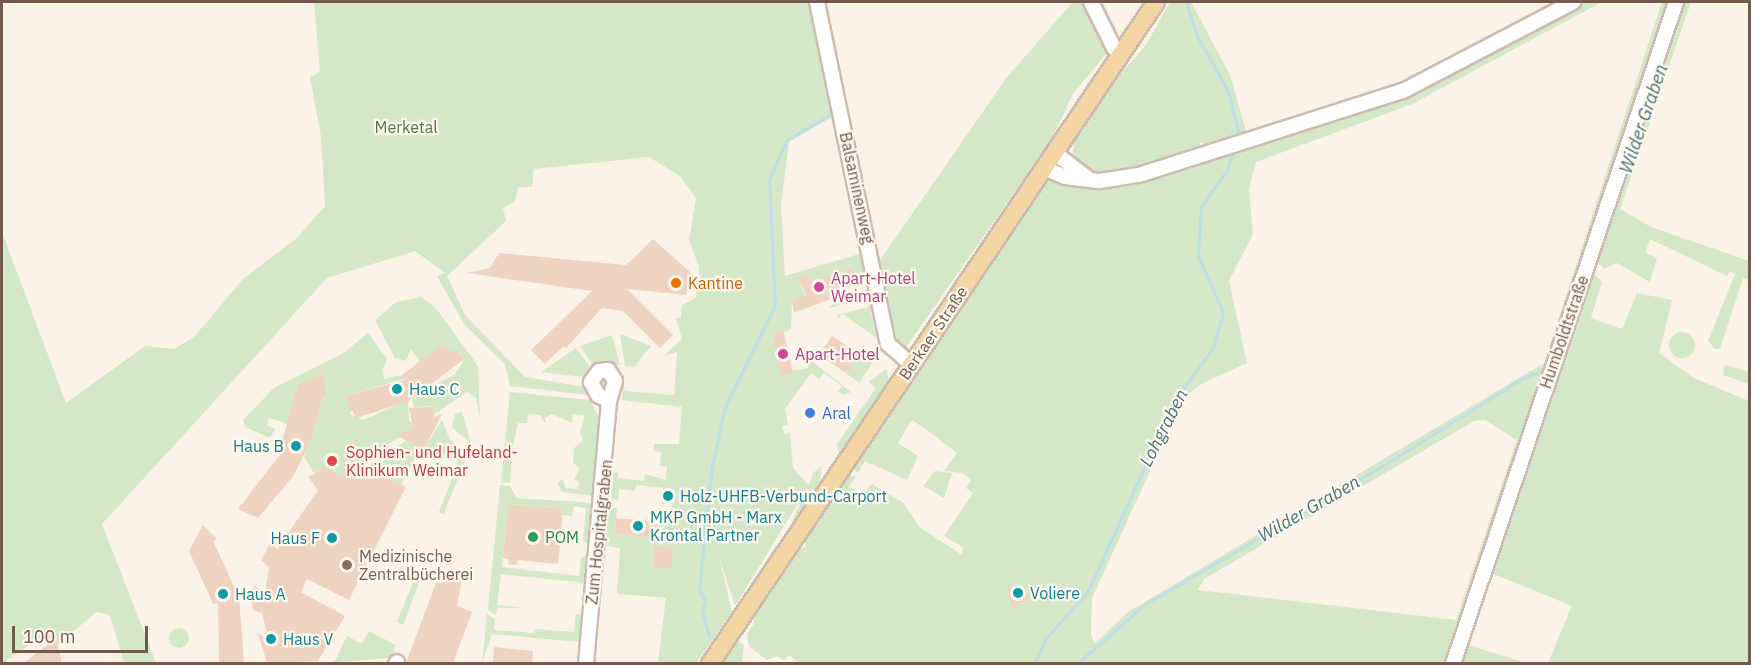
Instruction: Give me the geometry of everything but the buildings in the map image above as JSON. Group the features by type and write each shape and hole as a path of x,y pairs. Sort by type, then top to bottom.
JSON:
{"main road":[{"name":"Berkaer Straße","path":"713,660 1156,2"}],"street":[{"name":"Balsaminenweg","path":"817,2 888,344 912,364"},
{"path":"1091,2 1114,48 1122,54"},
{"path":"1044,168 1089,179 1115,181 1140,175 1403,91 1573,2"},
{"name":"Humboldtstraße","path":"1453,663 1676,2"},
{"path":"1054,153 1089,179"},
{"name":"Zum Hospitalgraben","path":"586,663 609,401"}],"green space":[{"name":"Merketal","path":"314,2 821,2 844,110 789,142 781,205 785,276 866,252 868,279 828,296 827,291 856,280 852,268 812,284 808,273 798,277 805,295 792,300 791,329 773,336 781,373 808,368 805,356 851,392 844,395 838,392 842,386 824,373 819,379 811,373 785,409 788,425 782,426 784,434 790,433 793,468 809,486 813,473 822,465 819,489 791,523 808,487 735,606 719,556 732,612 696,663 658,663 666,598 617,594 620,548 607,546 604,541 607,507 617,508 615,534 659,538 660,522 670,522 674,489 636,485 635,491 619,489 618,500 611,499 614,471 618,472 618,478 644,481 645,474 666,480 667,466 660,466 661,452 654,451 654,444 679,444 682,407 622,400 623,385 625,391 674,395 677,352 664,356 682,339 676,318 681,318 682,305 696,298 699,267 689,240 696,198 680,176 649,157 534,169 532,187 518,187 515,201 503,208 506,221 447,276 465,315 525,377 584,387 588,395 510,386 505,364 464,324 437,276 445,273 415,251 327,278 102,524 156,663 124,663 110,615 96,612 54,648 58,663 53,663 44,635 2,664 2,232 66,403 145,346 174,349 194,337 243,279 297,238 325,206 321,137 310,77 320,72"},
{"path":"1073,2 1087,2 1110,49 1073,94 1051,140 902,353 890,341 896,336 880,287 880,260 1007,77"},
{"path":"1170,2 1191,2 1230,75 1246,131 1209,147 1200,142 1200,149 1141,169 1110,175 1087,171 1072,159 1074,140 1117,78 1146,45"},
{"path":"1584,2 1602,2 1412,104 1256,162 1249,189 1253,234 1229,281 1247,363 1201,384 1183,399 1092,598 1091,635 1095,643 1128,612 1544,363 1662,2 1671,2 1448,663 800,664 789,655 784,660 777,656 767,660 749,646 747,634 754,624 753,615 797,548 806,547 804,538 828,503 838,503 841,498 835,492 847,474 856,477 849,487 864,493 872,484 904,503 919,527 962,555 963,547 944,536 973,493 966,488 971,480 962,473 944,471 957,453 912,420 898,443 918,456 907,480 865,461 858,473 851,466 1041,184 1058,178 1122,185 1405,96","holes":["1485,420 1517,440 1456,620 1198,590 1204,579 1474,421"]},
{"path":"1681,2 1691,2 1620,209 1651,227 1749,261 1749,280 1743,278 1720,349 1715,349 1708,341 1735,274 1730,271 1727,276 1650,239 1645,253 1657,258 1650,282 1617,263 1604,269 1595,259"},
{"path":"1595,275 1602,282 1591,318 1622,329 1637,293 1672,300 1659,353 1694,378 1749,401 1749,663 1548,663 1572,606 1489,572 1587,279"},
{"path":"872,289 874,296 829,308 842,296"},
{"path":"421,297 435,307 478,366 480,417 476,398 467,392 433,415 431,406 414,408 412,398 455,374 466,357 459,353 421,363 411,349 406,361 395,358 375,320 396,302"},
{"path":"876,305 870,309 877,336 882,336 879,348 880,340 842,314 838,319 837,315"},
{"path":"1682,332 1691,336 1695,345 1691,354 1682,358 1673,354 1669,345 1673,336"},
{"path":"368,333 387,359 382,370 384,379 402,375 404,379 345,396 353,408 350,414 363,420 408,400 409,421 416,426 330,484 329,466 314,473 304,457 323,397 326,398 325,373 298,384 289,424 269,418 267,426 275,429 270,438 245,427 243,420 274,388 342,354"},
{"path":"620,334 651,346 634,367 625,366"},
{"path":"612,335 620,365 593,365 580,346"},
{"path":"576,348 590,367 583,377 541,372"},
{"path":"872,353 875,359 859,383 846,373 859,354 868,359"},
{"path":"1725,365 1749,372 1749,384 1723,375"},
{"path":"886,369 890,383 844,450 838,451 837,444 876,388 869,382"},
{"path":"510,392 590,400 602,424 595,496 562,492 557,483 562,479 566,488 578,489 579,481 574,480 580,468 573,463 574,448 583,441 580,432 585,415 573,414 572,423 552,414 545,418 546,424 540,415 528,414 527,423 518,423 513,446 507,446 506,456 512,456 510,483 501,482"},
{"path":"462,412 471,444 452,427 455,414"},
{"path":"442,420 450,440 467,455 444,514 439,512 458,462 426,446"},
{"path":"406,441 420,447 401,485 366,467"},
{"path":"935,471 952,473 944,498 923,486"},
{"path":"500,485 510,486 517,498 594,503 589,545 583,541 586,508 574,506 572,516 563,515 563,509 508,504 502,567 579,576 581,558 589,553 586,583 501,574 497,605 524,608 497,608 496,615 488,610"},
{"path":"418,570 423,572 403,625 397,622"},
{"path":"487,614 495,619 494,630 534,633 536,629 574,632 576,614 583,615 580,642 492,634 482,663"},
{"path":"179,628 186,631 189,638 186,645 179,648 172,645 169,638 172,631"},
{"path":"369,631 396,645 391,658 327,663 335,661 347,636 362,644"},
{"path":"737,641 744,645 742,663 721,663"},
{"path":"1469,645 1494,653 1526,663 1462,663"}],"waterway":[{"name":"Lohgraben","path":"1186,2 1197,36 1228,91 1239,135"},
{"name":"Wilder Graben","path":"1676,26 1684,2"},
{"name":"Wilder Graben","path":"1616,201 1672,37"},
{"path":"709,636 702,611 705,600 699,589 712,466 725,407 775,305 769,179 787,140 834,112"},
{"name":"Lohgraben","path":"1034,664 1045,639 1088,591 1176,398 1213,348 1223,312 1198,256 1201,207 1227,170 1233,151"},
{"name":"Wilder Graben","path":"1081,660 1144,605 1384,465 1521,379 1544,370"}],"place":[{"name":"Kantine","path":"676,283"},
{"name":"Apart-Hotel Weimar","path":"819,287"},
{"name":"Apart-Hotel","path":"783,354"},
{"name":"Haus C","path":"397,389"},
{"name":"Aral","path":"810,413"},
{"name":"Haus B","path":"296,446"},
{"name":"Sophien- und Hufeland- Klinikum Weimar","path":"332,461"},
{"name":"Holz-UHFB-Verbund-Carport","path":"668,496"},
{"name":"MKP GmbH - Marx Krontal Partner","path":"638,526"},
{"name":"POM","path":"533,537"},
{"name":"Haus F","path":"332,538"},
{"name":"Medizinische Zentralbücherei","path":"347,565"},
{"name":"Voliere","path":"1018,593"},
{"name":"Haus A","path":"223,594"},
{"name":"Haus V","path":"271,639"}]}
